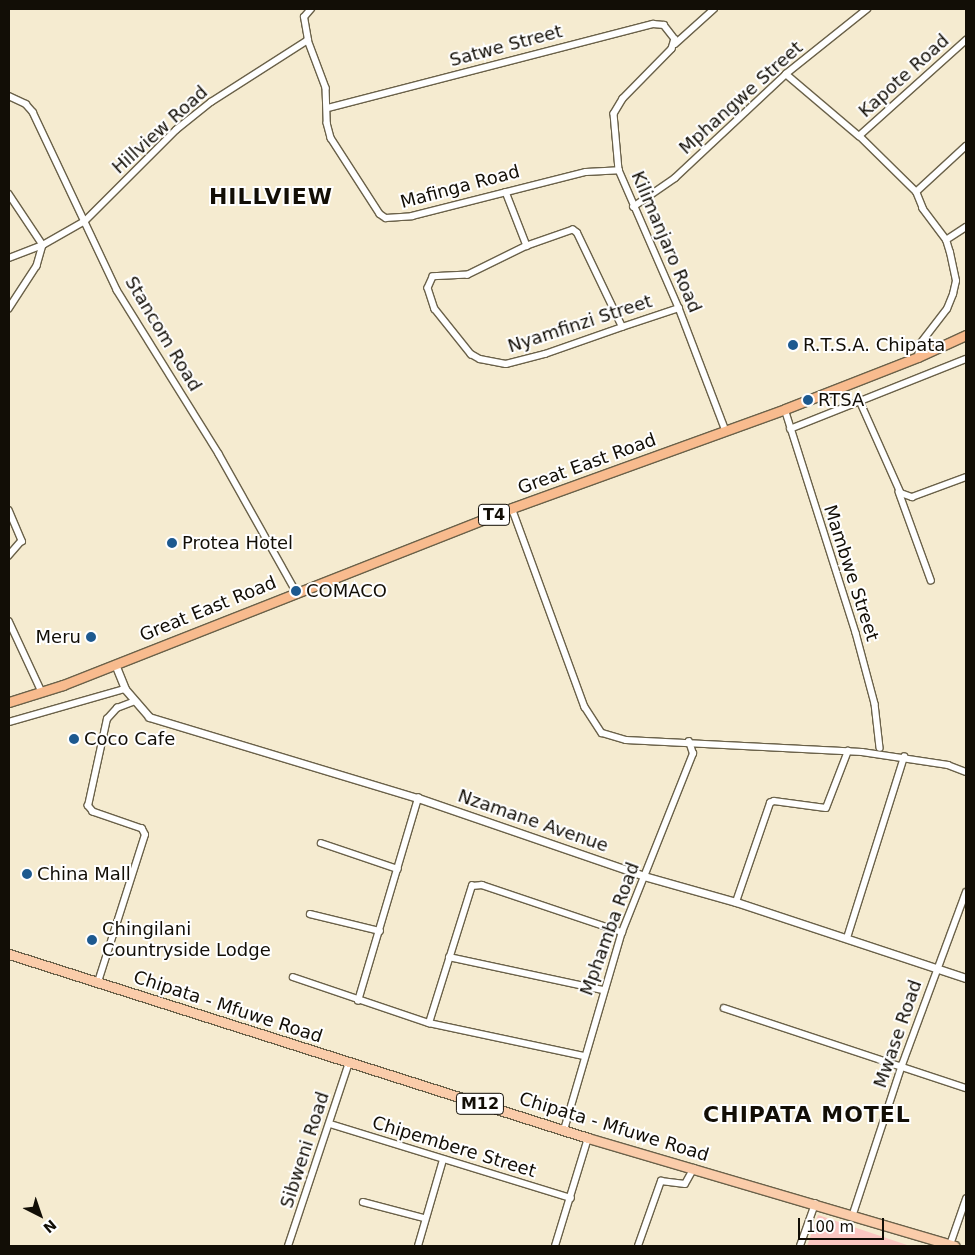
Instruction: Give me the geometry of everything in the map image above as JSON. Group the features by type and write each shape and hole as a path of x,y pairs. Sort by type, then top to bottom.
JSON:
{"highway":[{"name":"Great East Road","path":"9,704 512,508 785,409 918,357 966,335"}],"main road":[{"name":"Chipata - Mfuwe Road","path":"9,954 588,1138 952,1246"}],"street":[{"path":"308,40 304,17 311,9"},
{"name":"Kilimanjaro Road","path":"714,9 674,47 618,106 613,125 619,170 678,308 726,431"},
{"name":"Mphangwe Street","path":"633,206 675,178 786,74 867,9"},
{"name":"Satwe Street","path":"328,108 653,24 664,25 671,32 674,47"},
{"name":"Mafinga Road","path":"308,40 326,88 327,123 331,138 380,214 386,218 412,216 586,172 619,170"},
{"name":"Hillview Road","path":"9,258 43,245 85,221 176,130 211,102 308,40"},
{"name":"Kapote Road","path":"918,357 920,344 947,309 953,294 956,281 946,240 923,209 916,192 859,136 966,40"},
{"path":"786,74 859,136"},
{"name":"Stancom Road","path":"9,96 26,104 33,112 117,290 219,454 296,591"},
{"path":"916,192 966,146"},
{"path":"506,192 528,246 568,230 577,233 622,327"},
{"path":"9,194 43,245 37,266 9,309"},
{"path":"946,240 966,227"},
{"name":"Nyamfinzi Street","path":"528,246 468,275 433,277 428,288 430,299 471,354 480,359 506,364 678,308"},
{"path":"790,429 966,360"},
{"path":"860,401 897,488 932,580"},
{"name":"Mambwe Street","path":"785,409 856,634 875,704 880,748"},
{"path":"897,488 906,496 912,497 966,477"},
{"path":"512,508 593,724 611,738 848,751 948,764 966,772"},
{"path":"9,510 22,541 9,556"},
{"path":"9,621 42,692"},
{"name":"Nzamane Avenue","path":"115,664 125,689 133,702 149,717 418,798 644,876 736,902 938,967 966,978"},
{"path":"9,722 125,689"},
{"path":"98,982 145,835 142,829 93,812 88,806 106,718 117,708 133,702"},
{"name":"Mphamba Road","path":"564,1130 603,990 622,932 693,754 689,742"},
{"path":"736,902 770,804 774,801 826,808 848,751"},
{"path":"848,938 904,757"},
{"path":"358,1001 380,932 418,798"},
{"path":"321,843 398,868"},
{"path":"429,1023 469,893 478,885 622,932"},
{"name":"Mwase Road","path":"852,1217 902,1065 966,892"},
{"path":"310,914 380,932"},
{"path":"449,957 603,990"},
{"path":"293,977 358,1001 429,1023 584,1056"},
{"path":"724,1008 902,1065 966,1088"},
{"name":"Sibweni Road","path":"288,1246 349,1062"},
{"name":"Chipembere Street","path":"330,1124 571,1198"},
{"path":"555,1246 588,1138"},
{"path":"418,1246 424,1218 443,1160"},
{"path":"638,1246 661,1181 685,1184 694,1168"},
{"path":"952,1246 966,1199"},
{"path":"363,1202 424,1218"},
{"path":"800,1246 815,1204"}],"shaded area":[{"path":"818,1215 910,1246 807,1246"}],"place":[{"name":"R.T.S.A. Chipata","path":"793,345"},
{"name":"RTSA","path":"808,400"},
{"name":"Protea Hotel","path":"172,543"},
{"name":"COMACO","path":"296,591"},
{"name":"Meru","path":"91,637"},
{"name":"Coco Cafe","path":"74,739"},
{"name":"China Mall","path":"27,874"},
{"name":"Chingilani Countryside Lodge","path":"92,940"}],"district":[{"name":"HILLVIEW","path":"271,197"},
{"name":"CHIPATA MOTEL","path":"807,1115"}]}
